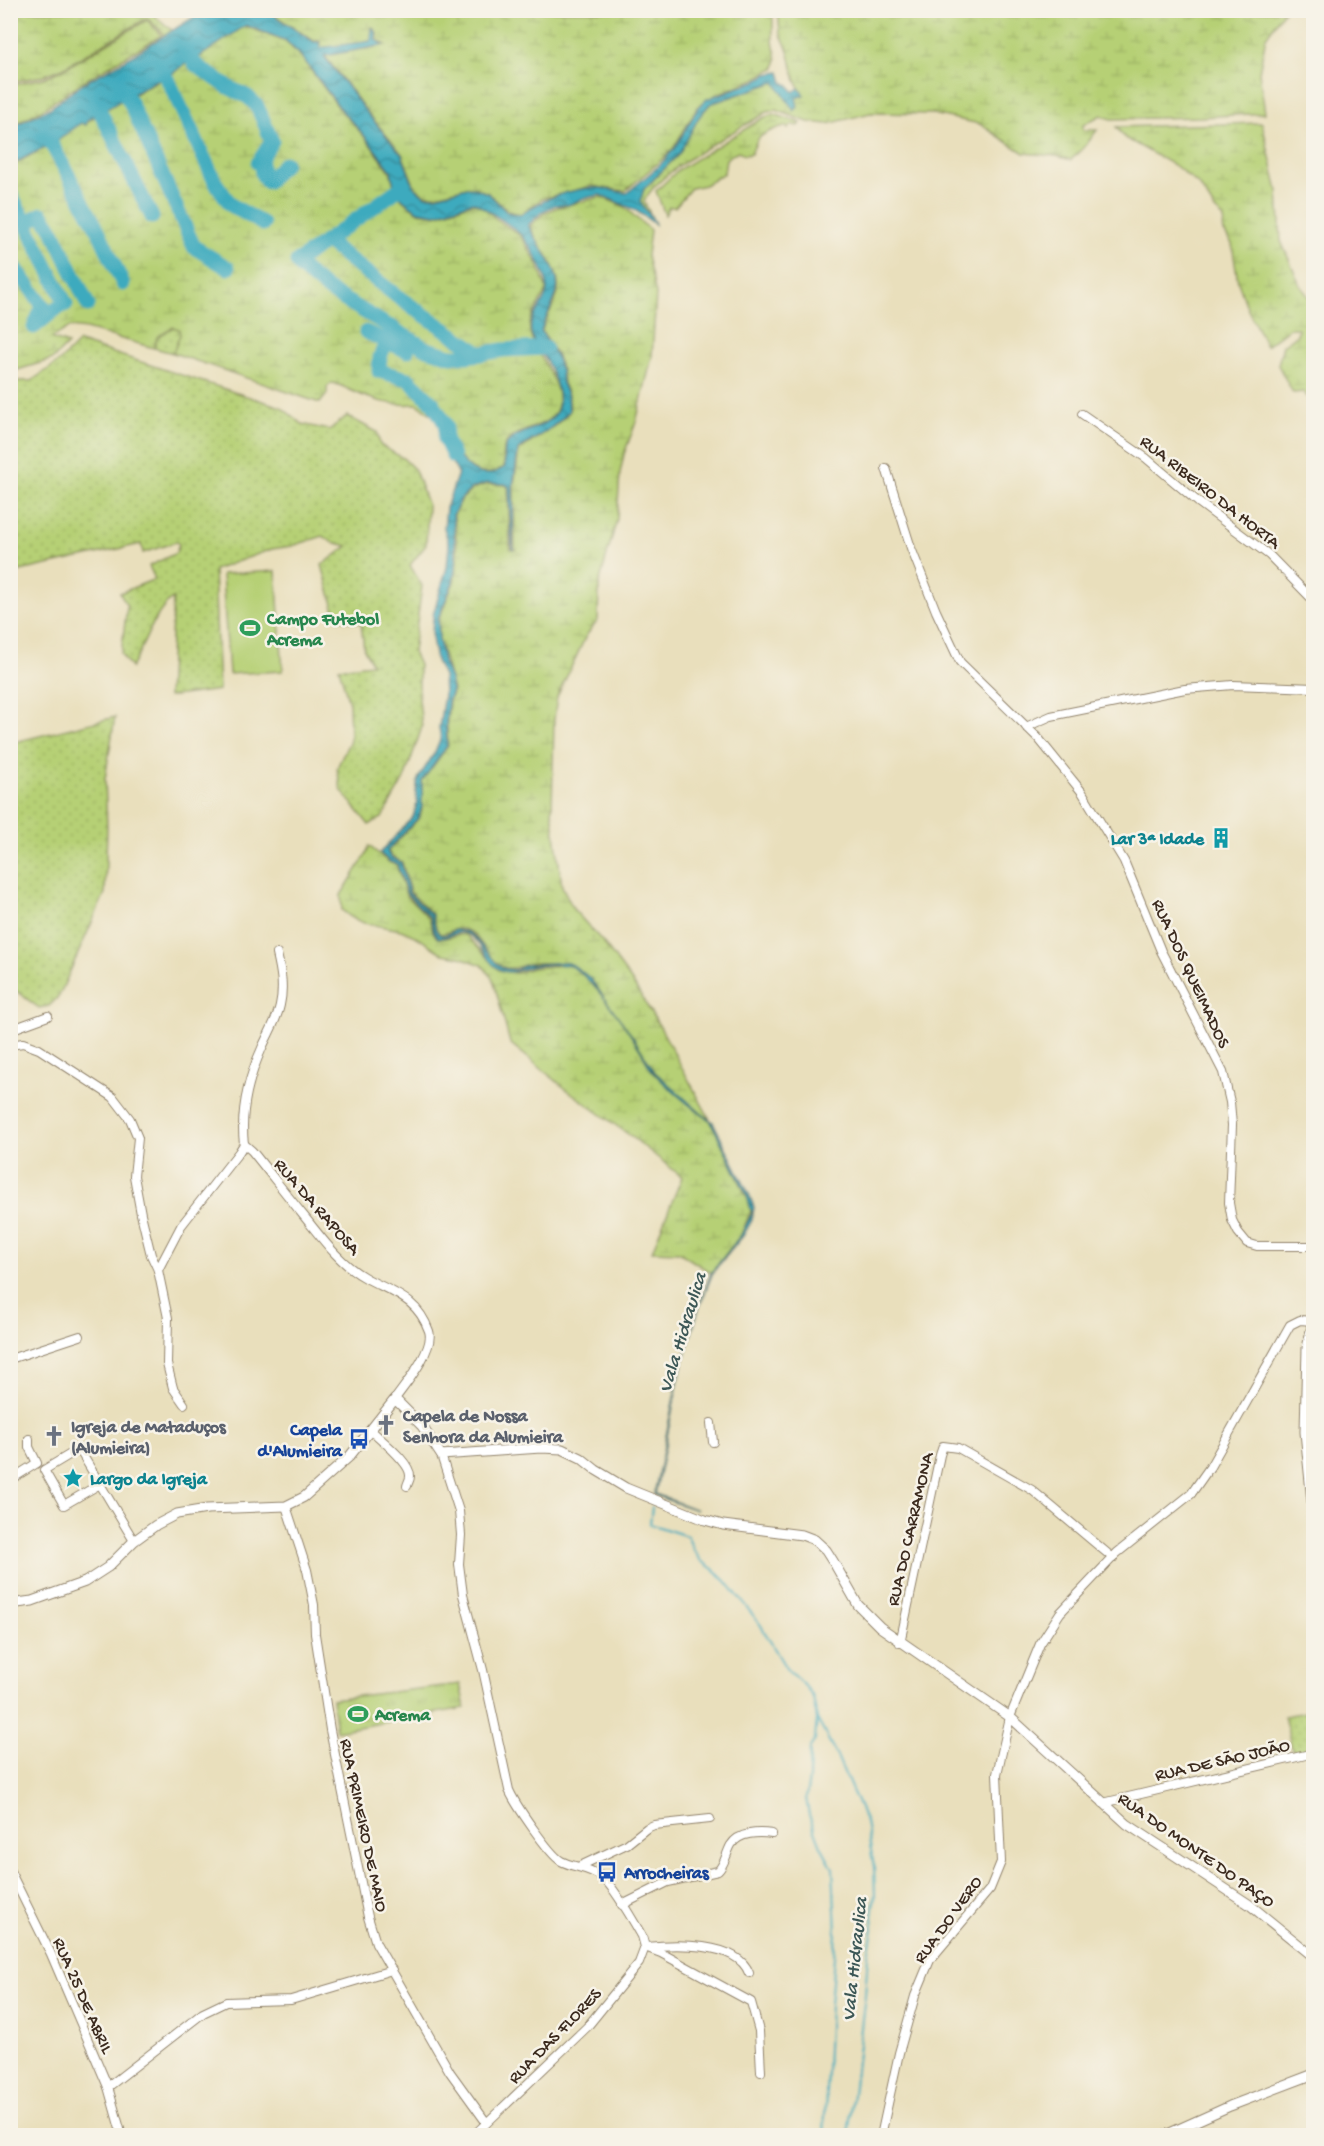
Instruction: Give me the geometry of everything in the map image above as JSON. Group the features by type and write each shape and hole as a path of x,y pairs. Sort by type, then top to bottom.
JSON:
{"street":[{"name":"RUA RIBEIRO DA HORTA","path":"1082,414 1146,458 1198,502 1269,555 1314,601"},
{"name":"RUA DOS QUEIMADOS","path":"886,468 911,548 936,611 960,662 1026,726 1081,789 1124,861 1161,951 1223,1072 1233,1125 1229,1203 1232,1220 1238,1232 1247,1243 1257,1246 1314,1246"},
{"path":"1026,726 1051,716 1185,689 1233,685 1314,688"},
{"path":"158,1270 181,1226 243,1144 245,1101 251,1076 280,1006 283,976 277,954"},
{"path":"10,1030 48,1016"},
{"path":"10,1045 23,1043 39,1049 113,1097 130,1119 138,1138 134,1176 141,1214 151,1255 158,1270 168,1318 167,1364 173,1388 184,1404"},
{"name":"RUA DA RAPOSA","path":"243,1144 252,1151 322,1239 345,1263 363,1277 397,1293 417,1308 430,1333 427,1348 413,1375 395,1399"},
{"path":"1313,1319 1307,1348 1305,1432 1314,1522"},
{"name":"RUA DO VERO","path":"881,2136 899,2053 915,1996 930,1960 990,1889 1001,1862 997,1774 1010,1717 1040,1644 1060,1613 1113,1558 1191,1494 1210,1467 1290,1325 1300,1320 1313,1319"},
{"path":"10,1359 80,1336"},
{"path":"11,1604 32,1601 85,1582 108,1567 134,1541 156,1525 177,1514 207,1509 286,1506 304,1497 349,1457 395,1399 422,1426 441,1455 459,1511 461,1535 459,1564 463,1595 483,1670 509,1790 516,1805 557,1859 580,1866 604,1878 642,1936 645,1947"},
{"path":"711,1423 713,1442"},
{"path":"370,1430 390,1447 408,1468 411,1476 408,1485"},
{"path":"29,1439 28,1447 64,1505 100,1485"},
{"name":"RUA DO CARRAMONA","path":"900,1643 943,1446 958,1448 1032,1490 1113,1558"},
{"name":"RUA DO MONTE DO PAÇO","path":"441,1455 541,1448 562,1449 581,1458 626,1488 705,1520 723,1525 802,1535 815,1540 830,1556 851,1595 862,1610 900,1643 1010,1717 1127,1824 1250,1905 1314,1957"},
{"path":"44,1470 78,1449 134,1541"},
{"path":"10,1480 37,1463"},
{"name":"RUA PRIMEIRO DE MAIO","path":"286,1506 307,1570 314,1605 315,1634 330,1730 368,1917 376,1943 450,2073 486,2122"},
{"name":"RUA DE SÃO JOÃO","path":"1103,1803 1314,1753"},
{"path":"580,1866 627,1845 654,1825 710,1818"},
{"path":"622,1905 668,1882 718,1871 737,1838 749,1834 772,1834"},
{"name":"RUA 25 DE ABRIL","path":"10,1871 51,1954 108,2087 122,2136"},
{"path":"645,1947 677,1944 707,1947 727,1954 746,1965 749,1972"},
{"path":"645,1947 661,1953 751,2002 759,2031 761,2072"},
{"name":"RUA DAS FLORES","path":"473,2136 587,2027 639,1963 645,1947"},
{"path":"108,2087 203,2013 226,2002 291,2000 392,1970"},
{"path":"1163,2136 1230,2106 1314,2074"}],"green space":[{"path":"11,11 161,11 155,16 173,31 165,35 147,18 63,68 42,76 11,82"},
{"path":"268,11 772,11 773,40 777,60 775,68 755,79 717,94 698,106 674,147 625,191 591,186 542,199 520,214 508,211 489,194 477,188 466,187 437,195 426,195 415,187 402,154 325,56 386,45 377,40 377,32 372,27 371,41 321,48 320,41 314,41"},
{"path":"778,11 1284,11 1266,37 1259,72 1265,113 1111,119 1101,115 1083,125 1083,130 1097,130 1071,160 1057,156 1024,153 980,124 933,114 870,113 828,124 808,122 776,110 767,112 699,152 664,178 651,190 644,202 652,217 640,201 644,189 679,154 699,117 710,104 775,82 784,93 796,98 803,95 780,32"},
{"path":"147,20 162,35 84,81 40,111 11,126 11,85 44,78 64,69"},
{"path":"245,26 286,42 301,57 390,171 394,186 402,200 418,212 436,215 473,203 484,207 495,218 521,236 537,263 547,290 531,319 530,332 555,383 558,404 555,413 549,419 508,441 504,448 504,467 492,473 481,473 471,468 462,461 436,419 417,404 383,402 332,383 327,387 327,394 320,403 173,353 180,335 179,329 173,327 157,337 154,348 86,329 70,327 51,338 68,344 53,359 11,372 11,166 47,146 55,148 56,142 81,123 86,125 88,121 123,99 130,102 131,96 160,79 170,84 168,77 187,63 197,65 195,60"},
{"path":"773,114 801,123 799,126 792,125 788,129 786,126 763,135 757,141 751,154 744,155 738,151 726,159 724,173 705,185 691,188 675,207 669,207 665,215 656,191 678,170"},
{"path":"1262,123 1278,191 1281,241 1300,285 1313,303 1313,407 1304,392 1293,393 1278,365 1283,345 1297,335 1298,328 1289,328 1266,346 1248,310 1238,282 1232,244 1223,230 1224,218 1215,210 1200,186 1177,167 1125,138 1116,127"},
{"path":"601,197 623,206 650,230 647,256 656,294 652,357 636,422 624,454 620,473 617,519 599,584 598,620 586,636 557,697 554,719 552,811 562,886 574,910 603,942 631,980 660,1027 712,1123 752,1208 741,1235 711,1273 679,1252 652,1251 682,1177 566,1089 510,1043 493,979 482,965 443,954 417,937 401,930 364,923 352,918 342,910 341,895 366,855 369,846 390,863 396,864 406,895 429,918 437,938 466,935 499,970 516,973 532,968 561,965 537,963 507,968 494,961 475,936 469,932 459,929 440,934 432,914 410,892 402,862 391,856 388,851 420,817 422,781 448,746 447,722 453,690 439,640 439,619 454,582 457,564 454,515 462,499 473,489 487,484 505,485 508,487 510,549 515,550 514,486 519,451 552,428 570,411 569,397 563,383 557,356 542,331 557,296 557,278 550,260 530,226 543,214 555,208"},
{"path":"173,327 179,329 180,335 173,353 154,348 157,337"},
{"path":"79,342 281,407 302,424 329,430 347,416 377,432 380,445 403,458 415,470 428,506 426,545 410,565 422,586 413,652 419,665 422,727 405,777 382,818 369,825 341,790 337,768 350,740 349,703 339,668 372,664 364,649 361,623 337,619 322,565 348,546 332,542 323,536 292,546 272,549 214,570 219,690 168,697 173,598 154,622 131,668 121,654 127,606 120,593 155,579 149,566 176,553 179,544 176,542 143,553 141,544 11,573 11,381 31,381 60,361"},
{"path":"276,571 283,671 229,674 222,574"},
{"path":"115,717 105,779 107,828 105,893 59,996 49,1006 39,1008 11,987 11,743"},
{"path":"460,1684 465,1708 336,1731 332,1699"},
{"path":"1313,1711 1313,1749 1293,1753 1284,1716"}],"water":[{"path":"205,10 267,11 314,42 319,42 320,48 371,41 372,28 376,32 376,40 384,45 324,56 402,155 414,187 425,196 437,196 467,187 477,189 489,194 507,212 520,215 537,204 568,192 599,188 627,193 660,165 675,148 698,108 707,99 756,81 767,74 780,72 783,82 789,85 793,92 799,88 804,95 796,98 798,107 794,111 775,82 710,104 699,117 679,154 644,189 640,201 655,224 635,210 601,195 584,198 568,205 555,205 543,211 528,225 556,277 556,295 541,331 556,356 562,383 568,397 569,411 518,450 513,486 513,549 509,487 505,484 487,483 472,488 461,499 453,515 456,563 453,582 438,619 443,662 452,690 446,722 447,746 422,781 422,806 419,817 387,851 390,857 401,862 409,893 432,915 436,930 440,935 446,935 455,930 468,932 497,964 505,969 515,970 526,965 564,962 573,965 590,978 633,1037 655,1072 713,1122 748,1192 754,1207 752,1220 743,1236 713,1272 699,1308 680,1373 655,1494 697,1510 654,1495 679,1373 698,1308 711,1273 741,1235 752,1213 746,1193 710,1120 681,1098 652,1071 619,1018 589,981 567,965 543,965 513,972 503,971 492,963 470,936 461,932 438,938 430,917 407,894 397,864 390,862 380,853 413,817 417,804 418,779 435,752 441,737 439,728 444,694 443,676 436,661 432,638 433,615 447,567 449,545 444,528 446,508 458,473 451,461 445,439 464,462 477,473 495,473 505,467 505,449 513,438 551,419 556,413 559,401 557,386 549,365 531,332 534,315 546,295 545,277 522,236 477,204 473,202 436,214 418,211 403,200 394,186 391,170 301,56 286,41 246,25 195,60 196,65 187,63 167,77 170,84 160,78 131,95 130,102 123,99 87,120 86,125 81,123 56,142 54,148 47,146 11,165 10,128 50,108 84,83"}],"waterway":[{"path":"185,50 196,65 228,87 248,97 257,106 272,141 258,163 261,164 262,174 267,182 285,163"},
{"path":"160,68 170,84 215,182 231,205 263,224"},
{"path":"120,85 130,102 194,247 228,268"},
{"path":"95,101 152,217"},
{"path":"45,132 99,232 123,284"},
{"path":"403,186 326,241 398,297 481,354"},
{"path":"10,192 66,304 34,327"},
{"path":"26,222 42,214 53,231 88,305"},
{"path":"326,241 297,262 300,267 328,290 427,349 451,356 466,356 503,350 545,348"},
{"path":"10,260 43,306 35,325"},
{"path":"392,327 380,357 379,371 408,379 433,403 446,425 445,439 453,456"},
{"path":"366,332 407,351"},
{"name":"Vala Hidraulica","path":"652,1507 650,1524 687,1536 701,1561 726,1581 760,1624 787,1670 806,1687 813,1697 817,1719 836,1754 866,1822 874,1867 875,1895 848,2136"},
{"path":"817,1718 815,1739 810,1748 806,1798 809,1815 821,1846 833,1868 836,1933 824,2136"}],"place":[{"name":"Campo Futebol Acrema","path":"250,628"},
{"name":"Lar 3ª Idade","path":"1221,838"},
{"name":"Capela de Nossa Senhora da Alumieira","path":"386,1425"},
{"name":"Igreja de Mataduços (Alumieira)","path":"54,1436"},
{"name":"Capela d'Alumieira","path":"359,1439"},
{"name":"Largo da Igreja","path":"73,1478"},
{"name":"Acrema","path":"358,1714"},
{"name":"Arrocheiras","path":"607,1872"}]}
